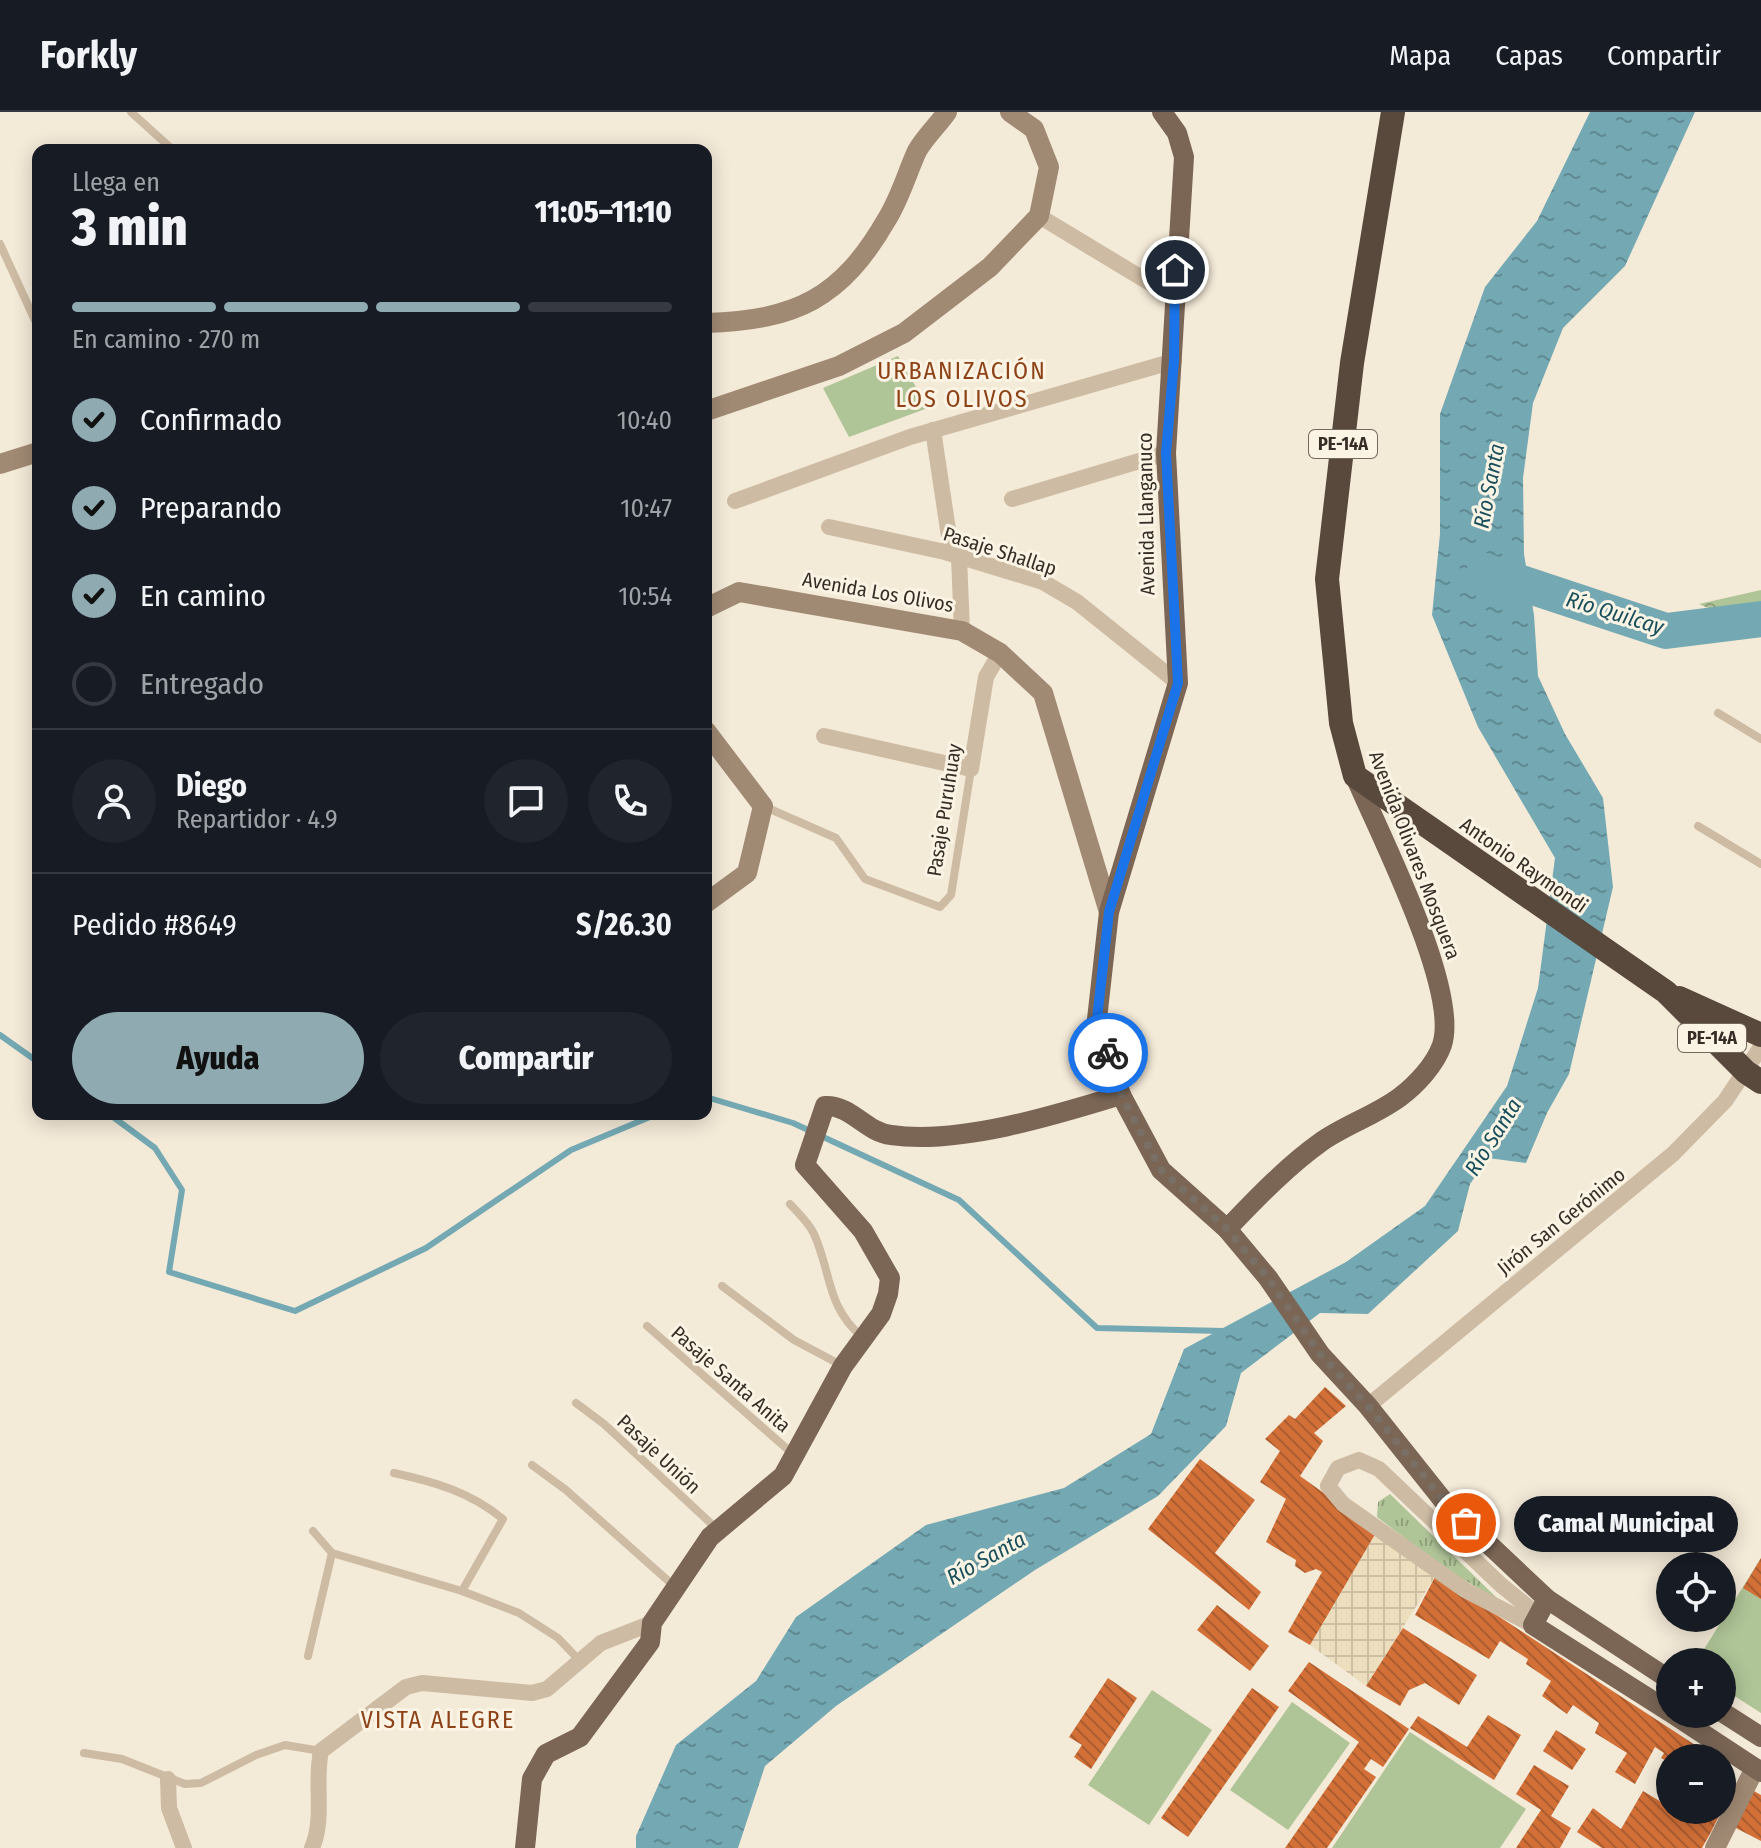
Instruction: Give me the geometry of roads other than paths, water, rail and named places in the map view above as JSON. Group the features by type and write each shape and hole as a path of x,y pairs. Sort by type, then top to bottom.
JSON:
{"highway":[{"name":"Avenida Olivares Mosquera","path":"1355,776 1341,723 1327,579 1352,363 1393,112"},
{"name":"Antonio Raymondi","path":"1355,776 1666,992"},
{"name":"PE-14A","path":"1666,992 1761,1035"},
{"name":"PE-14A","path":"1666,992 1754,1077"}],"main road":[{"path":"712,323 757,321 803,307 858,265 889,217 919,148 947,112"},
{"path":"712,409 839,366 904,333 990,267 1039,216 1049,167 1034,129 1010,112"},
{"name":"Avenida Llanganuco","path":"1109,912 1178,683 1166,453 1174,361 1173,297 1184,157 1177,133 1162,112"},
{"path":"0,464 32,454"},
{"name":"Avenida Los Olivos","path":"712,605 739,592 962,631 1000,653 1043,693 1109,912 1097,1019 1121,1095 1161,1170 1227,1229 1268,1278 1320,1354 1368,1406 1446,1504 1540,1613"},
{"path":"712,739 763,806 747,873 712,899"},
{"name":"Avenida Olivares Mosquera","path":"1227,1229 1277,1179 1322,1141 1400,1097 1424,1075 1442,1045 1446,1011 1426,943 1355,776"},
{"path":"525,1848 532,1779 546,1754 580,1737 650,1642 652,1623 718,1530 783,1476 843,1366 881,1314 890,1278 863,1231 805,1165 825,1106 845,1109 877,1132 892,1136 963,1133 1121,1095"},
{"path":"1540,1613 1630,1655 1656,1671"},
{"path":"1540,1613 1616,1678 1656,1703"},
{"path":"1616,1678 1630,1655"},
{"path":"1736,1721 1761,1737"},
{"path":"1712,1728 1758,1770 1715,1848"}],"street":[{"path":"1039,216 1173,297"},
{"path":"735,501 933,430 1174,361"},
{"path":"933,430 950,543 959,557 962,631"},
{"path":"1012,499 1166,453"},
{"name":"Pasaje Shallap","path":"829,527 959,557 1043,582 1077,602 1178,683"},
{"name":"Pasaje Puruhuay","path":"971,769 986,677 1000,653"},
{"path":"824,736 971,769"},
{"name":"Jirón San Gerónimo","path":"1368,1406 1673,1154 1725,1101 1754,1077 1761,1047"},
{"path":"1359,1460 1379,1469 1501,1585 1540,1613 1465,1590 1343,1504 1328,1486 1338,1468 1359,1460"},
{"path":"312,1848 319,1821 317,1768 321,1751 406,1687 422,1683 532,1693 547,1689 578,1659 601,1643 652,1623"},
{"path":"168,1779 169,1808 184,1848"}],"lane":[{"path":"131,112 166,144"},
{"path":"0,244 32,314"},
{"path":"1718,713 1761,739"},
{"name":"Pasaje Puruhuay","path":"763,806 836,838 865,879 940,907 951,895 971,769"},
{"path":"1698,826 1761,864"},
{"path":"790,1204 813,1232 834,1304 848,1325 864,1338"},
{"path":"722,1286 794,1340 843,1366"},
{"name":"Pasaje Santa Anita","path":"647,1326 795,1455"},
{"name":"Pasaje Unión","path":"576,1403 604,1424 718,1530"},
{"path":"532,1465 566,1490 676,1587"},
{"path":"394,1473 443,1483 488,1507 503,1519 462,1591"},
{"path":"313,1531 332,1553 462,1591 519,1613 558,1638 578,1659"},
{"path":"308,1656 332,1553"},
{"path":"84,1753 122,1759 185,1784 201,1783 256,1755 285,1745 321,1751"}],"water":[{"name":"Río Santa","path":"1590,112 1695,112 1625,266 1563,328 1533,403 1523,478 1524,554 1534,615 1538,676 1565,734 1603,798 1613,887 1569,1074 1547,1113 1526,1163 1488,1158 1470,1184 1458,1231 1368,1314 1320,1313 1241,1373 1226,1426 1158,1496 1035,1570 836,1706 765,1766 738,1848 636,1848 636,1836 676,1745 756,1681 796,1617 926,1525 1064,1488 1151,1434 1184,1349 1346,1262 1425,1206 1507,1086 1538,988 1555,858 1478,727 1432,615 1440,534 1440,414 1485,287 1537,221"}],"waterway":[{"name":"Río Quilcay","path":"1485,571 1666,631 1761,619"},
{"path":"0,1035 32,1058"},
{"path":"712,1099 793,1123 959,1200 1097,1328 1223,1331"},
{"path":"117,1120 155,1148 182,1190 169,1272 295,1311 426,1248 571,1150 643,1120"}],"place":[{"name":"Camal Municipal","path":"1466,1523"}],"district":[{"name":"URBANIZACIÓN LOS OLIVOS","path":"962,385"},
{"name":"VISTA ALEGRE","path":"438,1720"}]}
